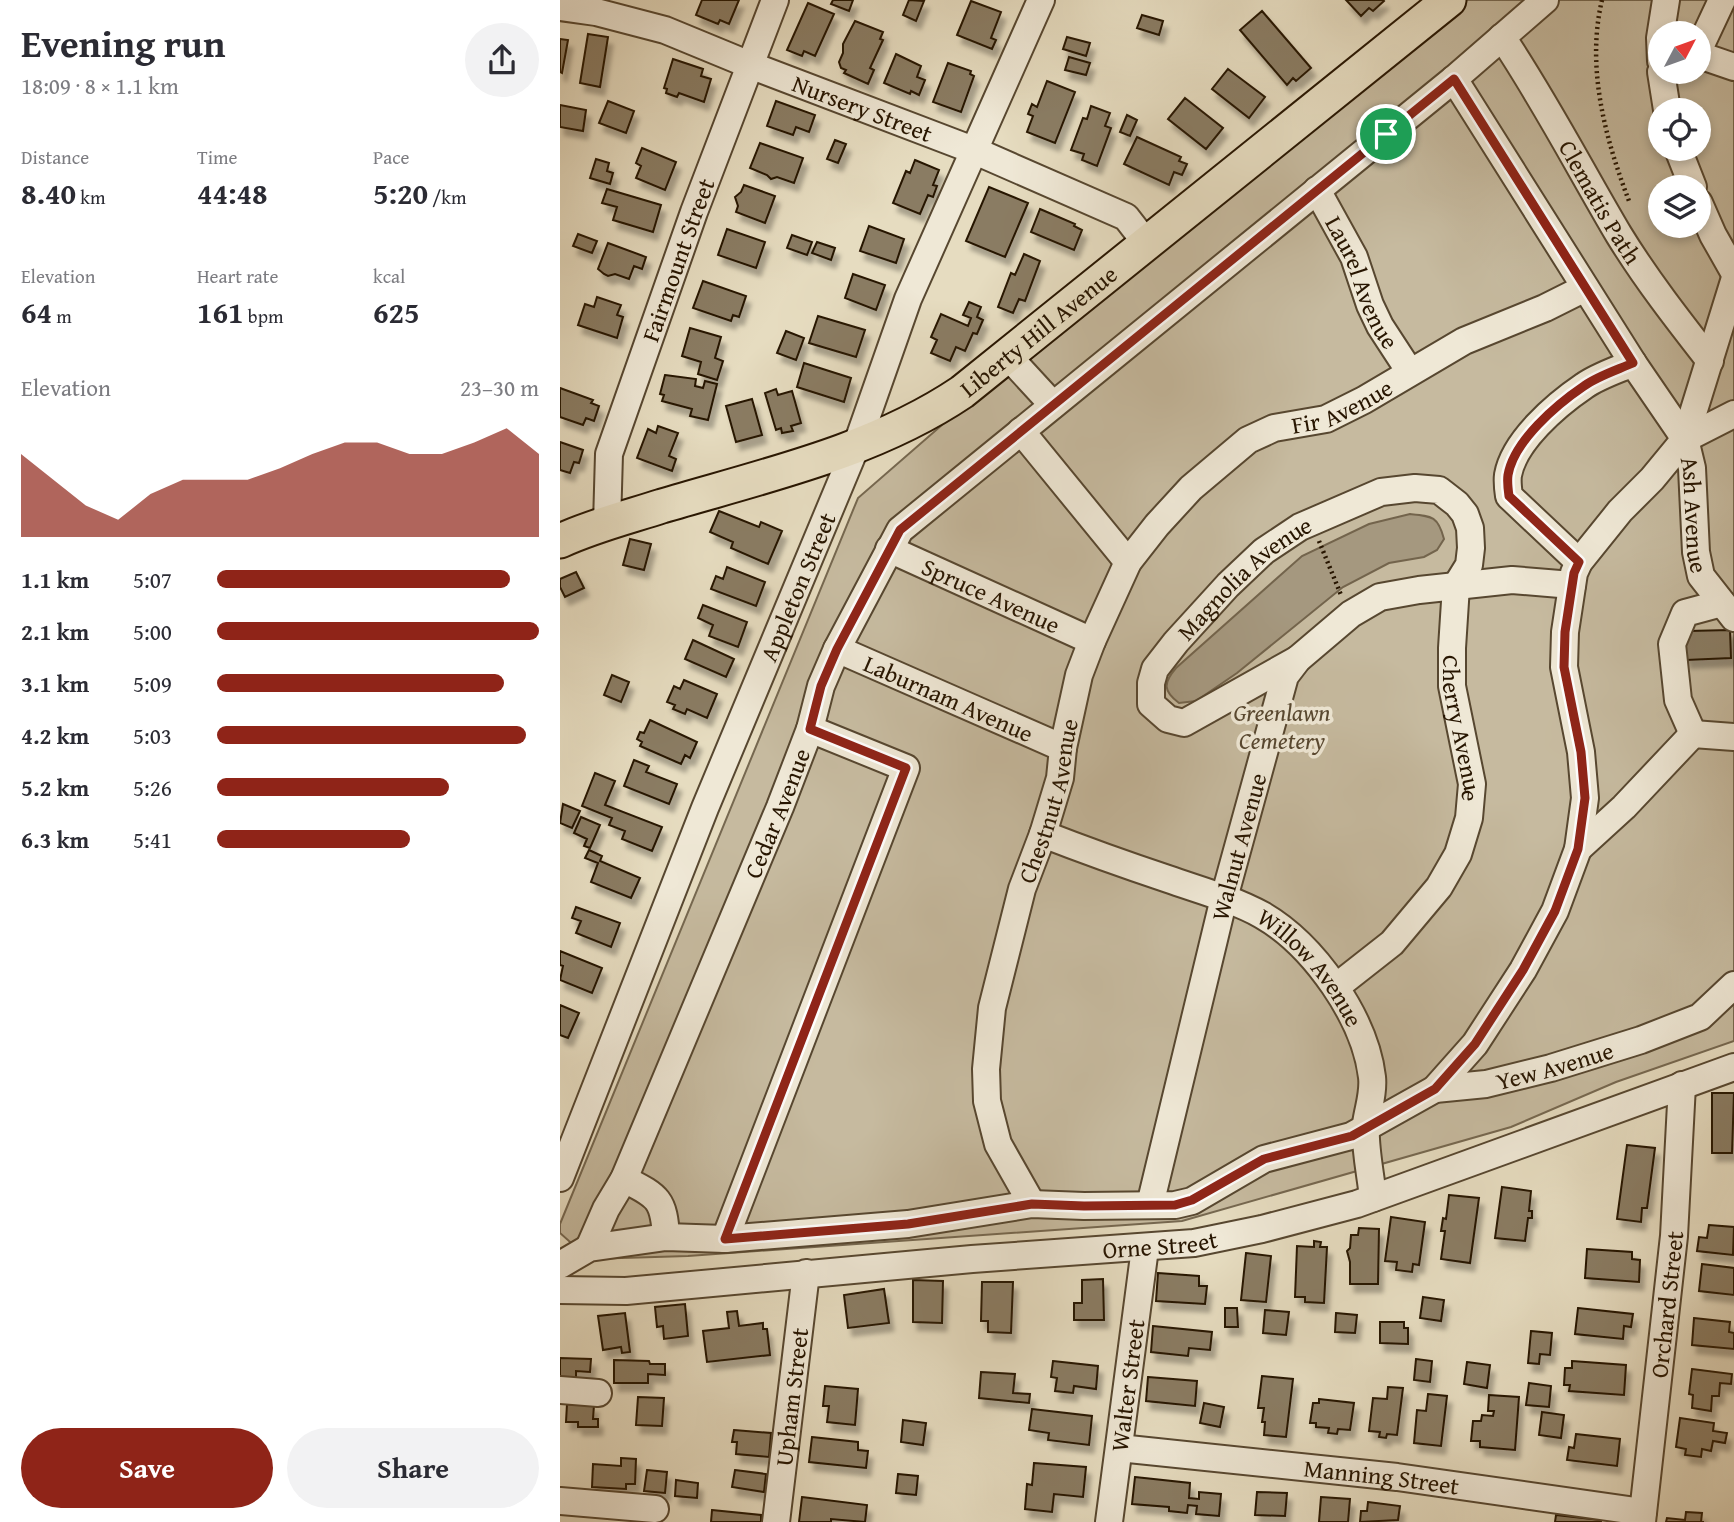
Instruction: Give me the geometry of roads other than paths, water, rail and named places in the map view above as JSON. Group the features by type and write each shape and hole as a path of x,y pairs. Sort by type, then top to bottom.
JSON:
{"main road":[{"name":"Liberty Hill Avenue","path":"560,541 825,456 914,422 939,408 1449,0"}],"street":[{"name":"Fairmount Street","path":"607,524 609,454 694,212 775,0"},
{"name":"Appleton Street","path":"560,1178 705,808 857,444 908,299 1041,0"},
{"name":"Cedar Avenue","path":"589,1248 606,1209 624,1179 775,819 810,729 821,686 837,649 900,530 1454,79 1545,0"},
{"path":"1663,21 1666,0"},
{"path":"1712,21 1722,0"},
{"name":"Nursery Street","path":"560,7 596,12 665,30 973,150 1126,217 1146,244"},
{"name":"Clematis Path","path":"1502,37 1539,94 1620,236 1652,286 1710,361"},
{"path":"1712,58 1734,66"},
{"path":"1454,79 1633,363 1685,439"},
{"name":"Laurel Avenue","path":"1317,190 1354,257 1380,326 1410,372"},
{"path":"1711,230 1734,272"},
{"name":"Ash Avenue","path":"1728,611 1701,576 1696,552 1692,468 1685,439 1734,281"},
{"name":"Fir Avenue","path":"1128,562 1191,488 1248,440 1274,428 1326,419 1364,400 1464,341 1545,308 1585,288"},
{"path":"1007,355 1053,405"},
{"path":"1576,573 1509,496 1507,477 1511,462 1530,434 1585,385 1633,363"},
{"path":"1435,1089 1475,1044 1523,970 1555,911 1578,849 1585,798 1581,752 1564,667 1565,632 1576,573 1620,512 1685,439 1734,414"},
{"path":"1021,431 1128,562"},
{"name":"Magnolia Avenue","path":"1298,659 1184,723 1168,719 1151,704 1151,683 1155,669 1191,624 1264,551 1308,523 1381,492 1415,488 1439,490 1465,514 1470,528 1469,565 1456,586"},
{"name":"Spruce Avenue","path":"889,549 1092,640"},
{"name":"Chestnut Avenue","path":"1032,1204 998,1144 987,1101 986,1069 992,1009 1022,889 1060,778 1063,748 1079,675 1128,562"},
{"name":"Walnut Avenue","path":"1150,1205 1224,898 1286,676 1298,659 1351,614 1380,597 1576,573"},
{"name":"Cherry Avenue","path":"1336,987 1392,943 1440,887 1458,854 1469,818 1472,784 1452,686 1456,586"},
{"path":"1693,734 1678,700 1672,643 1685,613 1728,611"},
{"name":"Laburnam Avenue","path":"837,649 1063,748"},
{"path":"725,1239 906,768 810,729"},
{"path":"1578,849 1624,807 1693,734"},
{"path":"1693,734 1734,737"},
{"name":"Willow Avenue","path":"1043,834 1224,898 1262,916 1287,933 1336,987 1355,1021 1372,1076 1373,1097 1366,1126 1373,1198"},
{"name":"Yew Avenue","path":"589,1248 666,1237 725,1239 908,1224 1032,1204 1175,1205 1192,1200 1264,1159 1352,1136 1435,1089 1486,1084 1551,1068 1641,1040 1700,1017 1734,985"},
{"name":"Orne Street","path":"560,1290 626,1291 806,1273 1194,1243 1262,1229 1373,1198 1734,1067"},
{"path":"1372,1076 1409,1103"},
{"name":"Orchard Street","path":"1642,1517 1674,1236 1682,1085"},
{"path":"624,1179 653,1195 664,1212 666,1237"},
{"path":"560,1265 589,1248"},
{"name":"Walter Street","path":"1110,1522 1145,1248"},
{"name":"Upham Street","path":"776,1522 806,1273"},
{"path":"560,1390 598,1393"},
{"name":"Manning Street","path":"1119,1448 1397,1477 1642,1517"},
{"path":"560,1501 655,1509"}],"park label":[{"name":"Greenlawn Cemetery","path":"1282,726"}]}
